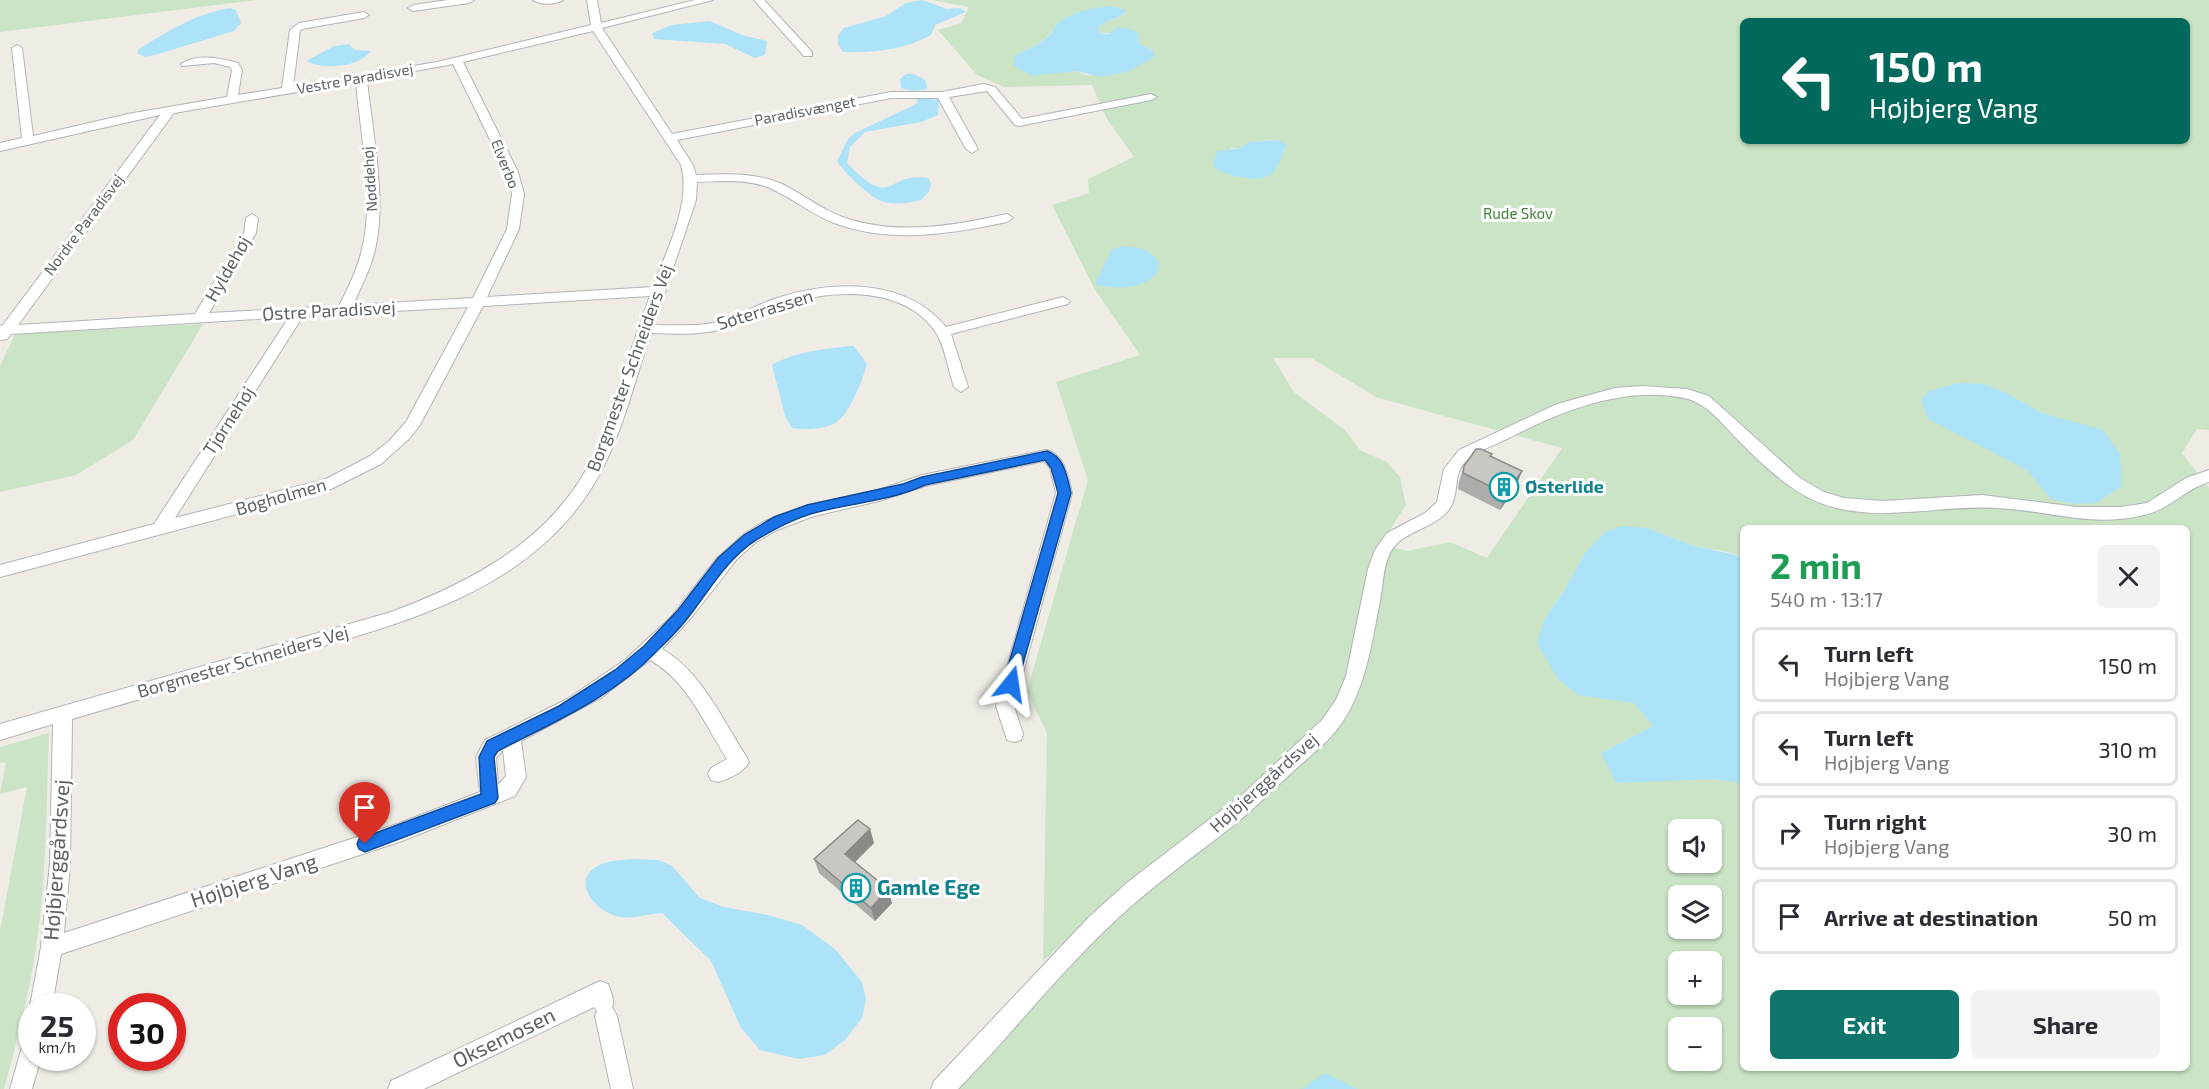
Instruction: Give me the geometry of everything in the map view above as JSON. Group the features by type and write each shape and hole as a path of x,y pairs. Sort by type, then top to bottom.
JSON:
{"street":[{"path":"413,8 469,0"},
{"path":"538,0 558,0"},
{"path":"592,0 596,27 687,165 691,178 736,178 763,182 846,223 876,229 935,231 962,228 1007,218"},
{"name":"Vestre Paradisvej","path":"0,147 103,122 458,61 708,0"},
{"path":"759,0 808,54"},
{"path":"287,90 295,30 299,26 364,15"},
{"path":"17,48 28,140"},
{"path":"186,64 214,60 234,65 237,70 232,99"},
{"name":"Elverbo","path":"458,61 512,172 518,194 513,229 483,291 475,302"},
{"name":"Nøddehøj","path":"344,310 363,269 370,244 374,211 361,78"},
{"name":"Paradisvænget","path":"670,138 891,95 942,95 984,87 991,89 1019,123 1150,97"},
{"path":"942,95 972,149"},
{"name":"Nordre Paradisvej","path":"2,333 170,110"},
{"name":"Borgmester Schneiders Vej","path":"0,732 394,618 469,589 505,567 543,537 564,516 583,490 599,462 690,200 691,178"},
{"name":"Hyldehøj","path":"199,319 250,233 252,218"},
{"name":"Søterrassen","path":"646,329 719,326 803,294 855,290 881,293 910,303 933,319 942,332 961,387"},
{"name":"Østre Paradisvej","path":"2,333 299,312 659,291"},
{"path":"942,332 1063,301"},
{"name":"Bøgholmen","path":"0,571 331,483 358,471 396,445 412,425 475,302"},
{"name":"Tjørnehøj","path":"159,530 299,312"},
{"name":"Højbjerggårdsvej","path":"942,1089 969,1063 1040,982 1120,902 1247,803 1331,722 1348,698 1357,672 1377,570 1386,545 1398,533 1444,506 1448,495 1448,477 1455,462 1464,454 1537,417 1626,390 1654,390 1703,399 1781,472 1800,486 1824,498 1843,504 1875,507 2003,502 2059,511 2120,513 2144,510 2164,503 2196,478 2209,476"},
{"path":"490,798 486,757 492,746 565,710 620,674 649,651 683,614 723,562 749,538 779,521 812,509 906,488 922,481 1047,455 1057,466 1064,493 1005,706 1014,734"},
{"path":"649,651 670,662 683,674 739,762 718,774"},
{"name":"Højbjerggårdsvej","path":"43,993 52,947 60,864 63,714"},
{"name":"Højbjerg Vang","path":"52,947 402,832 508,790 516,777 511,737"},
{"name":"Oksemosen","path":"399,1089 600,992 622,1089"},
{"path":"21,1089 26,1071"}],"green space":[{"path":"0,0 257,0 0,32"},
{"name":"Rude Skov","path":"932,0 2209,0 2209,430 2197,429 2182,453 2209,488 2209,1089 952,1089 1042,990 1121,914 1253,809 1338,722 1355,700 1365,674 1385,570 1392,547 1407,551 1450,542 1487,558 1562,448 1378,398 1311,358 1273,358 1294,392 1345,430 1360,450 1387,462 1400,477 1406,505 1388,533 1342,694 1326,719 1247,793 1111,899 1043,961 1047,733 1027,691 1088,480 1056,382 1140,355 1094,288 1052,205 1089,193 1088,179 1134,157 1107,119 1092,85 1004,87 977,75 938,30 961,23 969,7","holes":["1113,6 1127,12 1101,25 1098,28 1100,33 1138,33 1139,43 1153,51 1088,76 1076,71 1058,72 1014,56 1038,44 1052,32 1055,26","1279,140 1287,145 1274,171 1229,148 1241,148 1249,142"]},
{"path":"203,324 133,440 76,475 0,492 0,366 15,334"},
{"path":"49,733 39,927 27,993 18,993 18,1034 4,1089 0,1089 0,931 27,787 0,794 6,762 0,763 0,747"}],"water":[{"path":"922,0 947,9 960,8 966,12 935,25 931,35 900,47 866,52 843,52 838,45 838,35 844,28 886,16 906,3"},
{"path":"1113,6 1127,11 1101,25 1098,28 1100,33 1109,34 1117,27 1131,29 1138,33 1139,43 1153,51 1155,57 1127,72 1102,77 1076,71 1032,76 1014,66 1014,56 1042,41 1060,21 1090,9"},
{"path":"230,8 236,10 241,23 234,31 146,57 138,54 138,50 182,24 206,14"},
{"path":"710,21 742,35 767,41 765,55 755,58 725,44 653,39 652,33 672,25"},
{"path":"349,44 355,50 371,51 358,61 340,66 322,66 306,61 334,46"},
{"path":"906,74 916,75 926,81 927,89 913,91 901,88 900,79"},
{"path":"915,97 939,100 938,115 921,122 865,132 850,147 847,163 873,185 889,186 914,177 928,178 931,183 929,192 921,200 900,203 884,202 862,188 837,161 848,139 855,133 916,104 918,102"},
{"path":"1280,140 1287,145 1276,168 1269,176 1245,178 1215,168 1213,162 1218,151 1241,148 1249,142"},
{"path":"1122,246 1147,251 1159,262 1157,272 1145,282 1128,287 1109,287 1095,283 1112,250"},
{"path":"854,346 867,364 859,387 845,413 835,423 825,427 792,428 785,416 772,365 800,354"},
{"path":"1959,383 1983,384 2004,392 2042,413 2103,430 2120,454 2122,486 2096,503 2075,504 2051,499 2027,470 1928,419 1921,400 1929,391"},
{"path":"1622,526 1647,528 1694,546 1740,557 1740,783 1714,779 1616,783 1601,753 1653,726 1634,703 1578,695 1558,679 1537,643 1545,618 1564,591 1585,553 1605,532"},
{"path":"634,859 659,860 672,866 700,898 724,907 768,915 802,925 835,949 862,982 866,999 862,1018 845,1040 825,1055 799,1059 760,1050 741,1028 711,961 662,913 620,917 604,911 591,898 586,883 588,875 594,868 609,862"},
{"path":"1325,1073 1357,1089 1302,1089"}],"building":[{"path":"1476,449 1492,454 1490,456 1522,471 1506,494 1463,473 1464,466"},
{"path":"858,820 870,829 845,854 888,889 871,908 814,859"}],"place":[{"name":"Østerlide","path":"1504,487"},
{"name":"Gamle Ege","path":"856,888"}],"route":[{"path":"365,844 490,798 486,757 492,746 565,710 620,674 649,651 683,614 723,562 749,538 779,521 812,509 906,488 922,481 1047,455 1057,466 1064,493 1011,684"}]}
